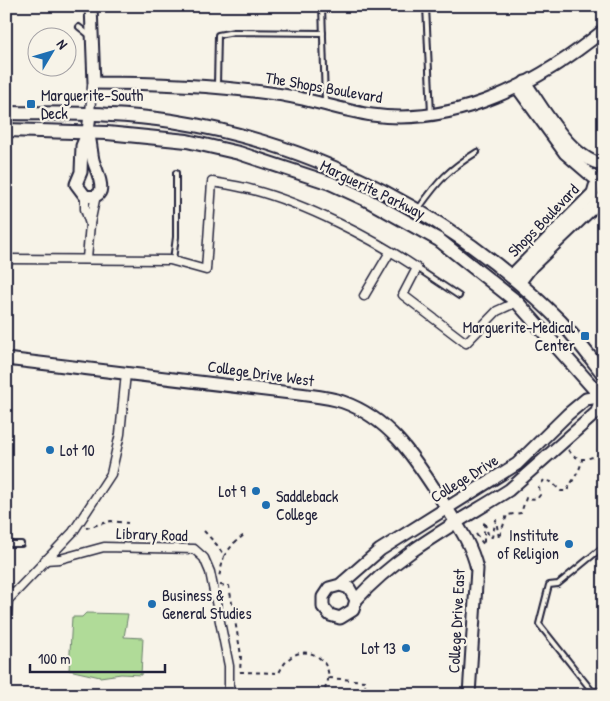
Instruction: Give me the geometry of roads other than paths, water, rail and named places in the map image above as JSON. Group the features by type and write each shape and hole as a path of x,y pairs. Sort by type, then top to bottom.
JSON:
{"main road":[{"name":"Marguerite Parkway","path":"6,113 90,114 172,121 244,137 335,168 418,210 476,248 515,279 562,324 604,375"},
{"name":"Marguerite Parkway","path":"6,130 88,132 187,141 240,152 330,183 367,200 438,240 517,302 603,398"},
{"path":"438,240 454,242 505,281 515,279"}],"street":[{"name":"The Shops Boulevard","path":"91,6 94,83 178,83 217,87 300,97 373,115 431,114 478,105 521,84 604,30"},
{"name":"Shops Boulevard","path":"515,279 593,193 594,182 603,164 594,163 575,150 521,84"},
{"name":"Shops Boulevard","path":"515,279 532,266 604,196 594,182 564,153 521,84"},
{"path":"91,195 76,184 81,172 82,146 88,132 92,86"},
{"path":"88,132 93,160 101,178 102,186 91,195 88,258"},
{"path":"6,259 173,260 206,270 212,182 254,190 304,208 417,268 403,294 466,343 497,311 517,302"},
{"path":"364,296 390,252"},
{"name":"College Drive West","path":"6,359 298,394 342,402 362,410 384,424 400,439 456,523"},
{"path":"6,622 8,600 76,528 111,474 120,434 126,373"},
{"name":"College Drive","path":"586,398 603,398 597,412 539,465 509,490 406,555 368,587 356,600 353,610 345,617 334,618 326,612 322,602 325,592 329,588 340,585 380,550 517,464 586,398"},
{"name":"College Drive East","path":"456,523 473,552 477,570 469,695"},
{"name":"Library Road","path":"45,560 60,559 104,547 189,548 199,553 204,558 210,572 228,666 229,689 233,695"},
{"path":"340,585 349,588 356,600"}],"lane":[{"path":"322,6 325,104"},
{"path":"426,6 431,114"},
{"path":"79,28 86,31 90,38 92,86"},
{"path":"217,87 218,35 234,32 323,33"},
{"path":"418,210 434,187 453,167 477,152"},
{"path":"173,260 176,237 176,173"},
{"path":"417,268 458,296"},
{"path":"6,544 21,544"},
{"path":"604,546 558,584 549,585 539,624 592,691 604,691"},
{"path":"6,586 14,593"}],"place":[{"name":"Marguerite-South Deck","path":"31,104"},
{"name":"Marguerite-Medical Center","path":"585,336"},
{"name":"Lot 10","path":"50,450"},
{"name":"Lot 9","path":"256,491"},
{"name":"Saddleback College","path":"266,505"},
{"name":"Institute of Religion","path":"569,544"},
{"name":"Business & General Studies","path":"152,604"},
{"name":"Lot 13","path":"406,648"}]}
